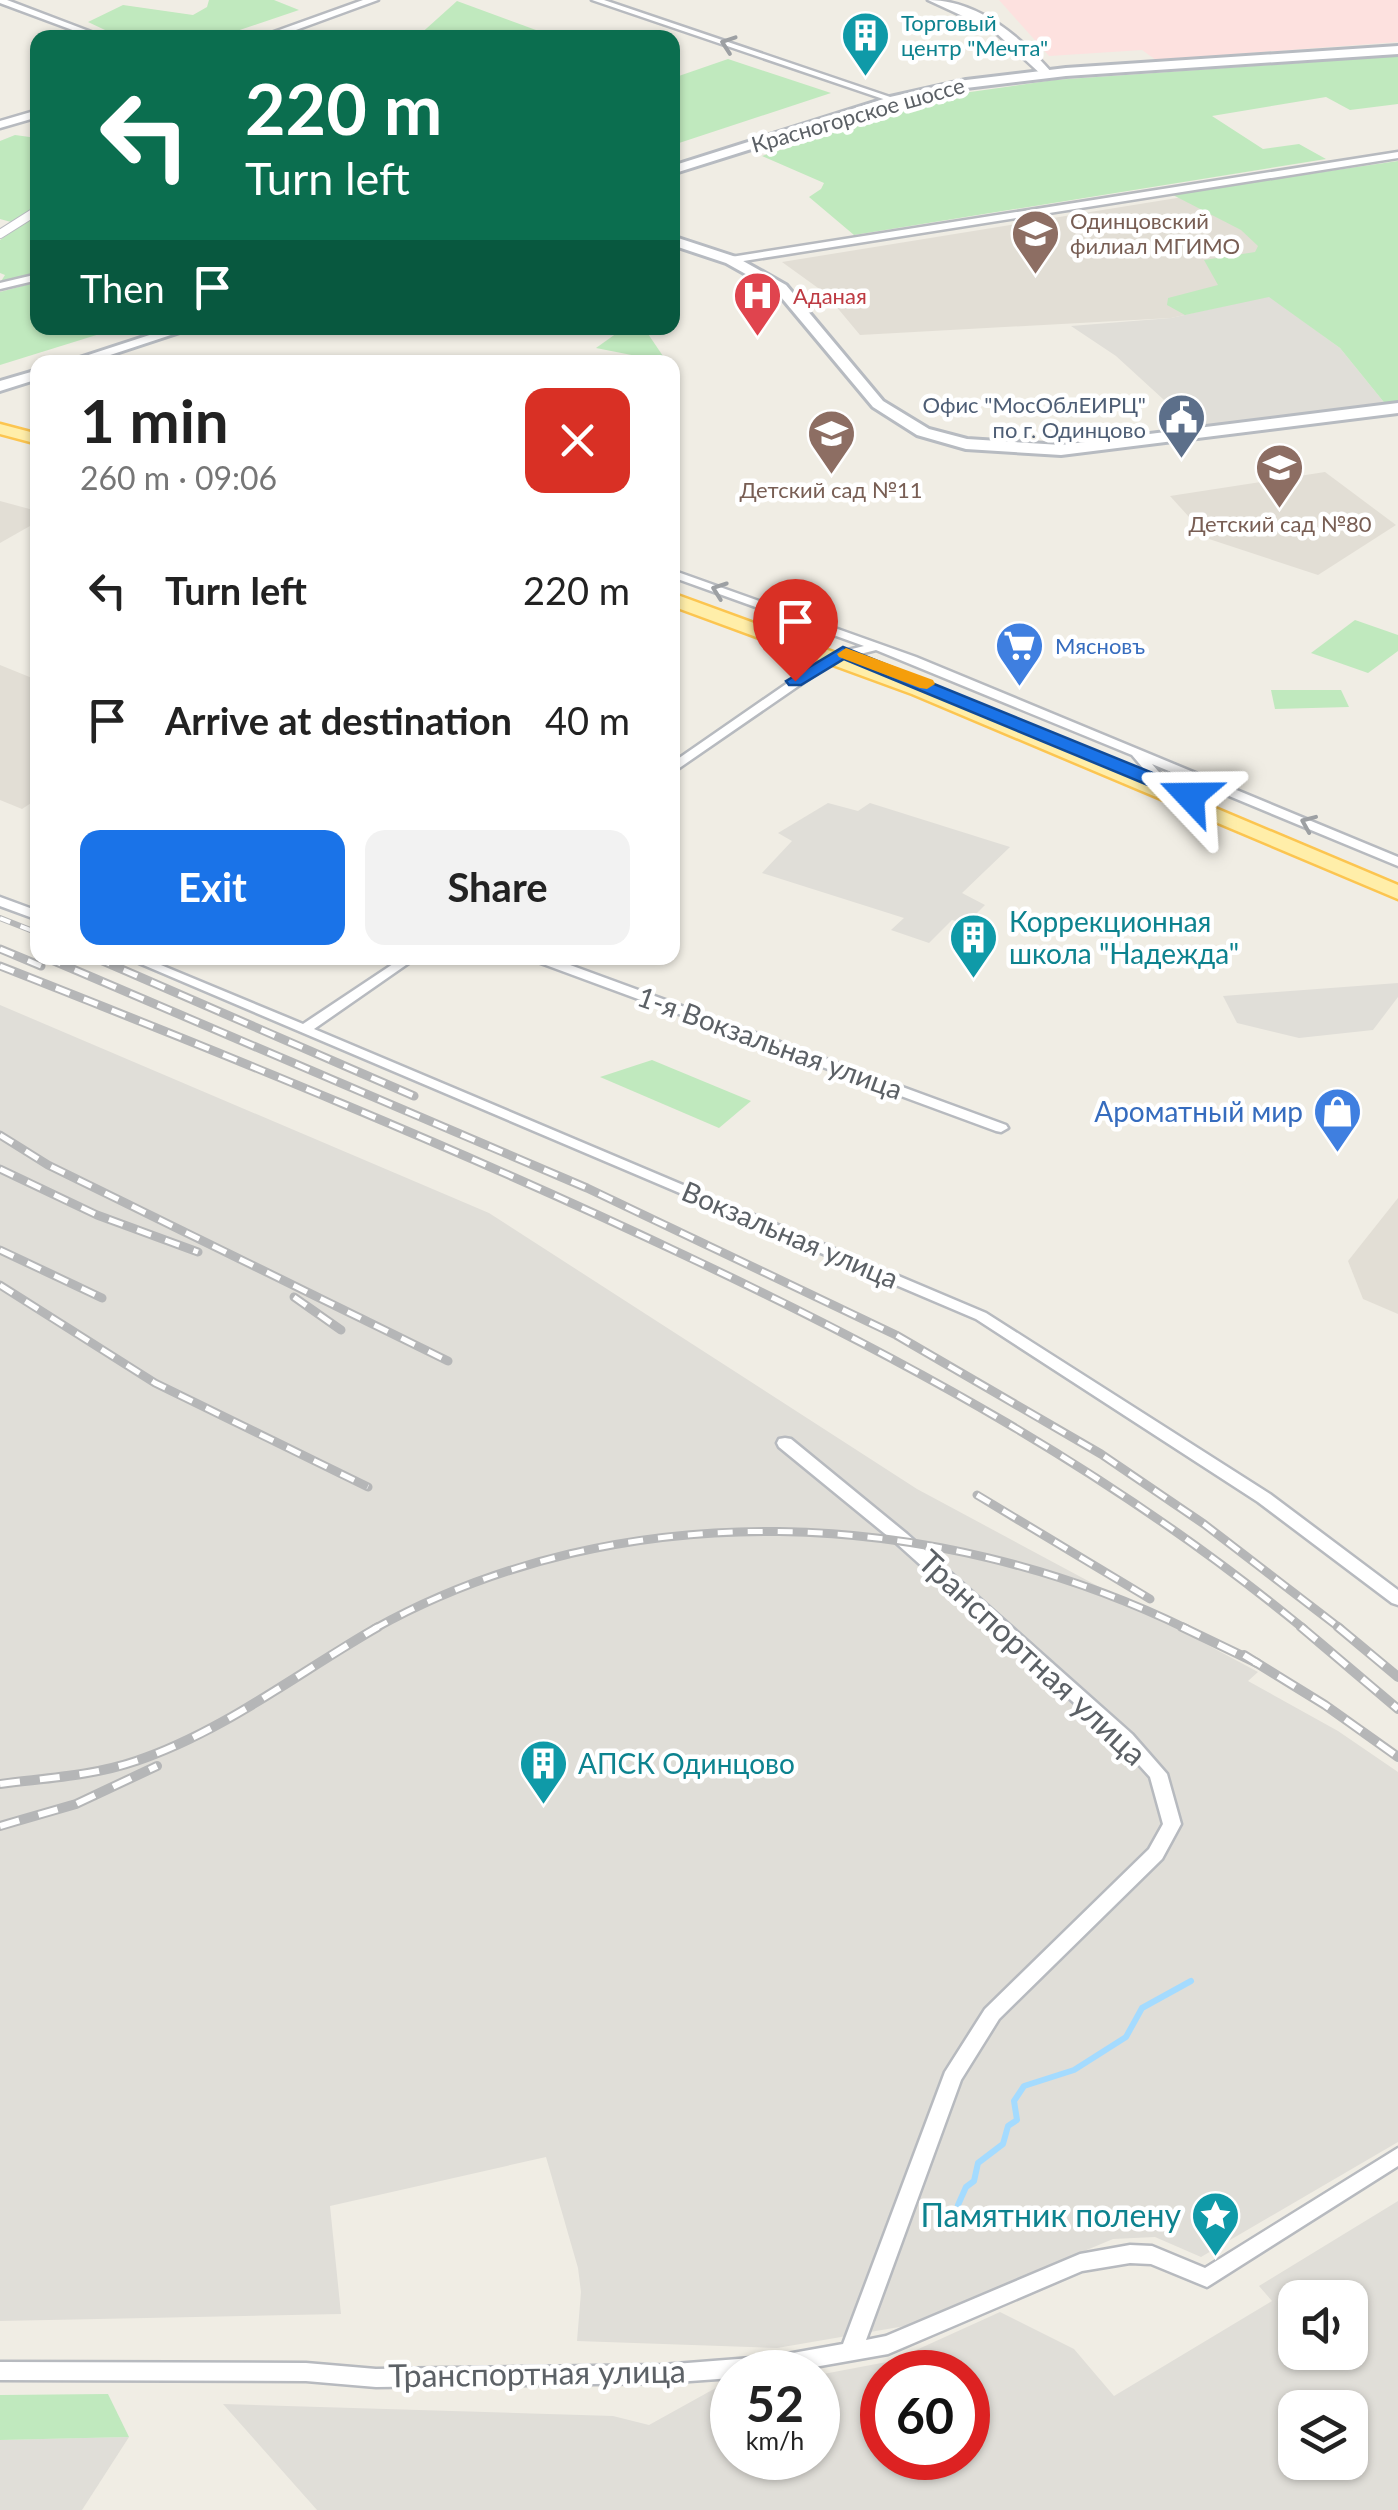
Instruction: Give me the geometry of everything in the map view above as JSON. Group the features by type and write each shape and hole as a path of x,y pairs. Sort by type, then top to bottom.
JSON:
{"main road":[{"name":"Красногорское шоссе","path":"680,167 895,100 966,84 1047,74 1398,50"},
{"path":"680,243 731,260 781,288 891,415 923,432 966,444 1061,450 1398,408"},
{"path":"98,355 162,335"},
{"path":"0,386 30,377"},
{"path":"0,432 30,441"},
{"path":"680,593 1164,784 1398,882"},
{"path":"680,602 838,655 1398,892"}],"street":[{"path":"0,0 81,30"},
{"path":"285,30 373,0"},
{"path":"596,0 895,100"},
{"path":"934,0 1002,28 1047,74"},
{"path":"0,126 30,116"},
{"path":"731,260 1398,155"},
{"path":"0,234 30,215"},
{"path":"0,286 30,278"},
{"path":"680,576 877,646 1398,862"},
{"path":"680,764 838,655 877,646"},
{"path":"1135,751 1164,784"},
{"path":"0,900 30,913"},
{"name":"Вокзальная улица","path":"151,965 980,1316 1264,1498 1398,1599"},
{"path":"304,1030 400,965"},
{"name":"1-я Вокзальная улица","path":"559,965 1000,1128"},
{"name":"Транспортная улица","path":"0,2371 306,2372 376,2378 662,2374 776,2366 851,2352 952,2078 992,2014 1156,1854 1172,1824 1158,1774 1126,1739 901,1538 784,1444"},
{"path":"851,2352 888,2344 1080,2263 1106,2257 1152,2255 1207,2278 1398,2156"}],"shaded area":[{"path":"999,0 1398,0 1398,42 1156,60 1142,50 1049,56"},
{"name":"Одинцовский филиал МГИМО","path":"1183,197 1231,222 1266,247 1269,296 1171,318 860,335 825,293 782,262"},
{"path":"1269,296 1340,348 1387,406 1199,432 1116,356 1071,326 1171,318"},
{"name":"Детский сад №80","path":"1325,472 1396,525 1318,575 1209,539 1170,496"},
{"path":"0,501 30,509 30,526 0,543"},
{"path":"0,665 30,677 30,804 22,809 0,800"},
{"path":"828,803 858,811 870,803 1010,847 962,893 985,905 966,924 952,920 929,943 891,930 904,918 762,873 792,841 778,833"},
{"path":"1398,983 1398,997 1373,1030 1299,1038 1237,1023 1223,996"},
{"path":"0,1005 489,1213 917,1489 1258,1672 1248,1681 1338,1731 1398,1772 1398,2142 1201,2257 1155,2237 1113,2239 905,2326 777,2348 577,2341 581,2292 578,2268 546,2157 330,2206 341,2314 0,2321"},
{"path":"1398,1198 1398,1314 1363,1299 1348,1261"},
{"path":"1398,2201 1398,2510 317,2510 223,2404 613,2416 649,2425 710,2391 710,2480 840,2480 840,2371 860,2367 860,2480 990,2480 990,2350 916,2350 1000,2312 1074,2349 1114,2396 1272,2301 1259,2286"},
{"path":"129,2437 82,2510 0,2510 0,2440"}],"green space":[{"path":"209,0 274,0 299,10 240,30 105,30 88,22 123,5 193,15 207,7"},
{"path":"457,1 536,30 425,30"},
{"path":"1398,56 1398,104 1350,110 1326,97 1212,116 1263,149 1299,144 1326,159 854,235 809,197 824,183 762,156 942,96 1054,80"},
{"path":"728,59 831,93 680,143 680,76"},
{"path":"15,135 30,137 30,275 0,283 5,275 0,273 0,240 22,225 0,219 0,141"},
{"path":"1398,161 1398,405 1387,406 1340,348 1269,297 1185,315 1167,305 1168,298 1218,285 1204,260 1255,252 1258,246 1241,230 1171,194"},
{"path":"30,284 30,335 96,335 0,365 0,292"},
{"path":"614,335 649,335 662,355 632,355 596,348"},
{"path":"1355,620 1398,635 1398,651 1368,673 1311,653"},
{"path":"1271,690 1341,690 1349,707 1275,709"},
{"path":"652,1060 751,1101 719,1128 600,1077"},
{"path":"108,2394 129,2437 0,2440 0,2395"}],"waterway":[{"path":"958,2205 966,2187 974,2181 978,2163 1003,2144 1008,2126 1017,2120 1014,2101 1024,2086 1074,2070 1126,2037 1142,2008 1191,1981"}],"railway":[{"path":"0,918 30,930"},
{"path":"0,949 30,961"},
{"path":"63,965 587,1188 896,1335 1101,1454 1204,1524 1341,1629"},
{"path":"112,965 414,1096"},
{"path":"0,966 515,1178 848,1336 1083,1469 1232,1572 1304,1629"},
{"path":"0,1135 48,1165 448,1361"},
{"path":"0,1169 97,1215 198,1252"},
{"path":"0,1250 102,1298"},
{"path":"0,1285 155,1383 368,1487"},
{"path":"294,1297 341,1330"},
{"path":"977,1495 1150,1599"},
{"path":"377,1628 470,1584 570,1554 674,1536 780,1532 885,1539 989,1558 1090,1588 1187,1629"},
{"path":"1182,1627 1257,1663"},
{"path":"1301,1627 1398,1709"},
{"path":"1338,1627 1398,1677"},
{"path":"0,1784 103,1770 168,1749 230,1718 377,1628"},
{"path":"1244,1655 1257,1663"},
{"path":"1257,1663 1398,1757"},
{"path":"0,1826 76,1804 157,1766"}],"slow traffic":[{"path":"846,654 927,684"}],"place":[{"name":"Торговый центр \"Мечта\"","path":"866,78"},
{"name":"Одинцовский филиал МГИМО","path":"1035,276"},
{"name":"Аданая","path":"758,338"},
{"name":"Офис \"МосОблЕИРЦ\" по г. Одинцово","path":"1181,460"},
{"name":"Детский сад №11","path":"831,476"},
{"name":"Детский сад №80","path":"1280,510"},
{"name":"Мясновъ","path":"1020,688"},
{"name":"Коррекционная школа \"Надежда\"","path":"974,980"},
{"name":"Ароматный мир","path":"1338,1154"},
{"name":"АПСК Одинцово","path":"543,1806"},
{"name":"Памятник полену","path":"1216,2258"}],"route":[{"path":"795,681 843,652 1190,796"}]}
